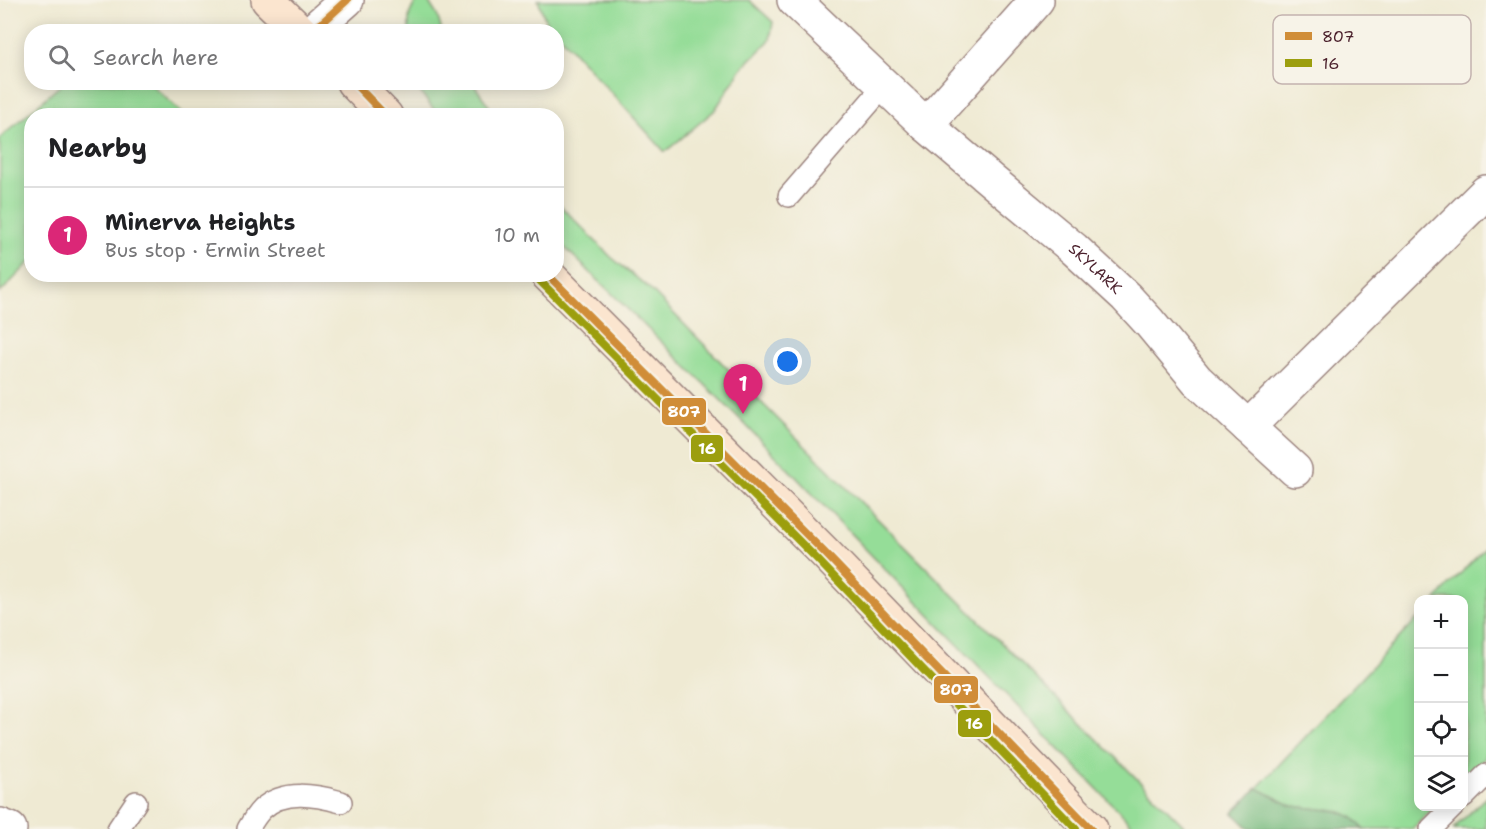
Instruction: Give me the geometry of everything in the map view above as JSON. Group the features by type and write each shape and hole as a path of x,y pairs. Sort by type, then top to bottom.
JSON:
{"street":[{"path":"268,0 293,24"},
{"path":"320,24 347,0"},
{"name":"SKYLARK","path":"794,0 926,125 1100,273 1149,322 1197,380 1295,470"},
{"path":"926,125 1037,0"},
{"path":"361,90 378,108"},
{"path":"1248,427 1486,192"},
{"path":"555,282 824,552 1091,829"},
{"path":"0,825 10,829"}],"lane":[{"path":"789,196 884,86"},
{"path":"1468,793 1486,775"},
{"path":"248,829 260,811 270,802 284,796 304,795 341,802"},
{"path":"118,829 135,802"},
{"path":"1431,829 1450,811"}],"green space":[{"path":"418,0 428,1 440,24 409,24 413,7"},
{"path":"538,0 749,0 773,22 770,40 741,69 715,110 665,152 564,41 564,24 546,22"},
{"path":"55,90 157,90 177,108 34,108"},
{"path":"420,90 478,90 490,108 433,108"},
{"path":"24,117 24,268 0,293 0,138"},
{"path":"564,209 611,257 649,288 1187,829 1136,829 737,416 564,247"},
{"path":"1486,547 1486,757 1468,775 1468,595 1440,595"},
{"path":"1414,622 1414,811 1431,811 1412,829 1364,829 1352,817 1338,811 1292,806 1257,788"},
{"path":"1257,788 1292,806 1338,811 1352,817 1364,829 1250,829 1233,813"},
{"path":"1486,797 1486,829 1453,829"}],"transit line":[{"name":"807","path":"321,24 347,0"},
{"name":"807","path":"361,90 378,108"},
{"name":"16","path":"541,282 817,559 1076,829"},
{"name":"807","path":"555,282 824,552 1091,829"}],"place":[{"name":"Minerva Heights","path":"743,414"}]}
